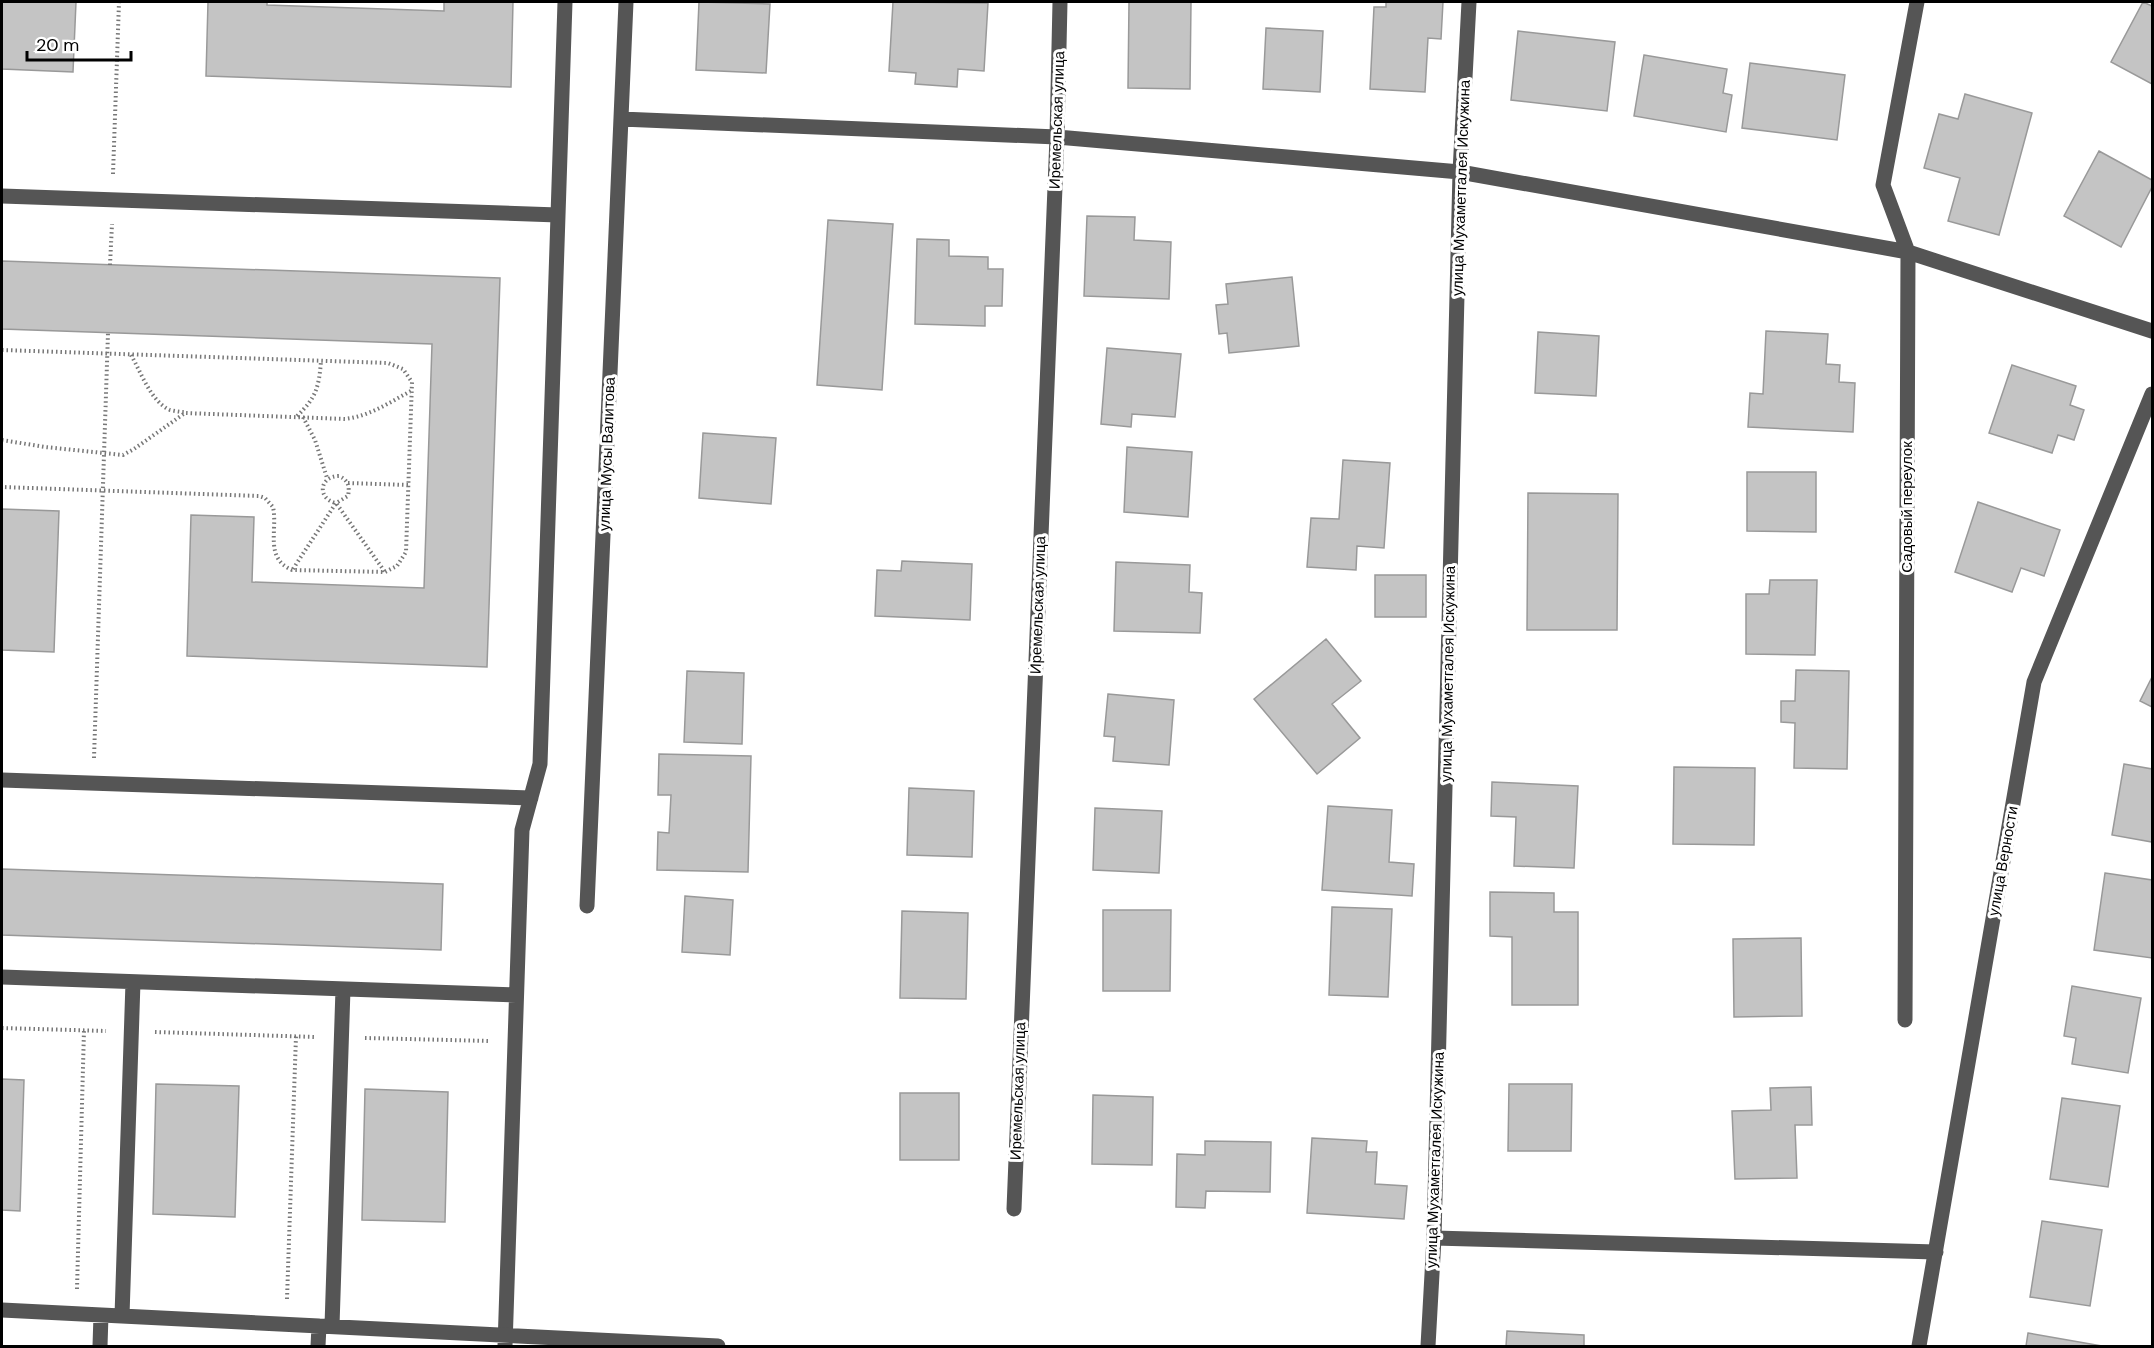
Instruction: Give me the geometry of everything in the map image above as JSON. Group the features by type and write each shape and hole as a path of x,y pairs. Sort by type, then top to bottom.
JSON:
{"street":[{"path":"505,1341 522,830 540,764 565,2"},
{"name":"улица Мусы Валитова","path":"587,906 626,2"},
{"name":"Иремельская улица","path":"1014,1209 1057,137 1060,2"},
{"name":"улица Мухаметгалея Искужина","path":"1428,1347 1434,1238 1460,172 1469,2"},
{"name":"Садовый переулок","path":"1905,1020 1908,252 1883,185 1917,2"},
{"path":"621,119 1057,137 1460,172 1908,252 2152,331"},
{"path":"2,196 558,215"},
{"name":"улица Верности","path":"1919,1347 2034,682 2152,394"},
{"path":"2,780 531,798"},
{"path":"2,977 516,995"},
{"path":"122,1316 133,982"},
{"path":"318,1347 326,1326 343,989"},
{"path":"1434,1238 1936,1252"},
{"path":"2,1310 326,1326 505,1341 718,1347"},
{"path":"100,1347 101,1315"}],"path":[{"path":"110,265 119,2"},
{"path":"94,783 108,333"},
{"path":"2,350 397,365 409,376 411,390 406,552 397,566 386,572 292,570 285,567 276,556 273,507 265,498 259,496 2,487"},
{"path":"131,355 162,404 169,409 185,412 356,417 376,410 411,390"},
{"path":"296,417 317,391 321,361"},
{"path":"2,440 123,454 130,452 185,412"},
{"path":"303,417 315,440 327,478"},
{"path":"292,570 336,503 348,496 350,489 348,483 339,476 327,478 323,484 324,497 336,503 386,572"},
{"path":"348,483 408,485"},
{"path":"2,1028 514,1042"},
{"path":"77,1314 84,1030"},
{"path":"287,1324 296,1036"}],"building":[{"path":"2,2 76,2 73,72 2,69"},
{"path":"208,2 267,2 267,5 444,11 444,2 513,2 511,87 206,76"},
{"path":"699,2 770,4 766,73 696,70"},
{"path":"893,2 988,3 984,71 958,69 957,87 915,84 916,73 889,71"},
{"path":"1129,2 1191,2 1190,89 1128,88"},
{"path":"1386,2 1443,2 1441,39 1428,38 1425,92 1370,89 1374,7 1386,7"},
{"path":"2143,2 2152,6 2152,84 2111,62"},
{"path":"1266,28 1323,31 1320,92 1263,89"},
{"path":"1518,31 1615,42 1607,111 1511,100"},
{"path":"1644,55 1727,69 1723,93 1732,95 1726,132 1634,116"},
{"path":"1750,63 1845,75 1837,140 1742,128"},
{"path":"1965,94 2032,113 1999,235 1948,221 1960,178 1924,168 1939,114 1958,119"},
{"path":"2099,151 2152,180 2152,187 2121,247 2064,216"},
{"path":"1087,216 1135,217 1134,240 1171,242 1169,299 1084,296"},
{"path":"828,220 893,224 882,390 817,385"},
{"path":"917,239 949,240 949,256 988,257 988,269 1003,269 1002,306 985,306 985,326 915,324"},
{"path":"2,261 500,278 487,667 187,656 191,515 254,517 252,582 424,588 432,344 2,329"},
{"path":"1292,277 1299,346 1229,353 1227,333 1219,334 1216,305 1228,304 1226,284"},
{"path":"1766,331 1828,334 1826,364 1840,365 1839,382 1855,383 1853,432 1748,427 1750,393 1763,394"},
{"path":"1538,332 1599,336 1596,396 1535,393"},
{"path":"1107,348 1181,354 1175,417 1132,414 1131,427 1101,424"},
{"path":"2012,365 2076,386 2070,405 2084,410 2074,440 2058,435 2052,453 1989,433"},
{"path":"703,433 776,438 771,504 699,498"},
{"path":"1127,447 1192,452 1188,517 1124,512"},
{"path":"1343,460 1390,463 1384,548 1357,546 1356,570 1307,567 1311,518 1339,519"},
{"path":"1747,472 1816,472 1816,532 1747,531"},
{"path":"1528,493 1618,494 1617,630 1527,630"},
{"path":"1978,502 2060,530 2044,576 2021,568 2012,592 1955,572"},
{"path":"2,509 59,511 54,652 2,650"},
{"path":"902,561 972,564 970,620 875,616 877,570 901,571"},
{"path":"1116,562 1190,565 1189,592 1202,593 1200,633 1114,631"},
{"path":"1375,575 1426,575 1426,617 1375,617"},
{"path":"1770,580 1817,580 1815,655 1746,654 1746,594 1769,594"},
{"path":"1326,639 1361,681 1332,704 1360,738 1317,774 1254,699"},
{"path":"1796,670 1849,671 1847,769 1794,768 1795,723 1781,722 1781,701 1795,701"},
{"path":"687,671 744,673 742,744 684,742"},
{"path":"2152,677 2152,707 2140,701"},
{"path":"1108,694 1174,700 1169,765 1113,761 1115,737 1104,736"},
{"path":"659,754 751,756 748,872 657,870 658,832 669,833 671,795 658,795"},
{"path":"2124,764 2152,769 2152,842 2112,835"},
{"path":"1674,767 1755,768 1754,845 1673,844"},
{"path":"1492,782 1578,786 1574,868 1514,866 1516,817 1491,816"},
{"path":"909,788 974,791 972,857 907,855"},
{"path":"1328,806 1392,810 1389,862 1414,864 1412,896 1322,890"},
{"path":"1095,808 1162,811 1159,873 1093,870"},
{"path":"2,869 443,884 441,950 2,935"},
{"path":"2105,873 2152,880 2152,958 2094,950"},
{"path":"1490,892 1554,893 1554,912 1578,912 1578,1005 1512,1005 1512,937 1490,936"},
{"path":"685,896 733,900 730,955 682,952"},
{"path":"1332,907 1392,909 1388,997 1329,995"},
{"path":"1103,910 1171,910 1170,991 1103,991"},
{"path":"902,911 968,913 966,999 900,998"},
{"path":"1801,938 1802,1016 1734,1017 1733,939"},
{"path":"2072,986 2141,998 2128,1073 2072,1064 2076,1038 2064,1036"},
{"path":"2,1079 24,1080 20,1211 2,1210"},
{"path":"156,1084 239,1086 235,1217 153,1214"},
{"path":"1509,1084 1572,1084 1571,1151 1508,1151"},
{"path":"1811,1087 1812,1125 1795,1125 1797,1178 1735,1179 1732,1111 1771,1110 1770,1088"},
{"path":"365,1089 448,1092 445,1222 362,1220"},
{"path":"900,1093 959,1093 959,1160 900,1160"},
{"path":"1093,1095 1153,1097 1152,1165 1092,1164"},
{"path":"2062,1098 2120,1106 2108,1187 2050,1179"},
{"path":"1312,1138 1367,1141 1366,1152 1377,1152 1375,1184 1407,1186 1404,1219 1307,1213"},
{"path":"1205,1141 1271,1142 1270,1192 1206,1191 1205,1208 1176,1207 1177,1154 1205,1155"},
{"path":"2042,1221 2102,1230 2090,1306 2030,1297"},
{"path":"1507,1331 1584,1335 1584,1346 1506,1346"},
{"path":"2028,1333 2102,1346 2026,1346"}]}
